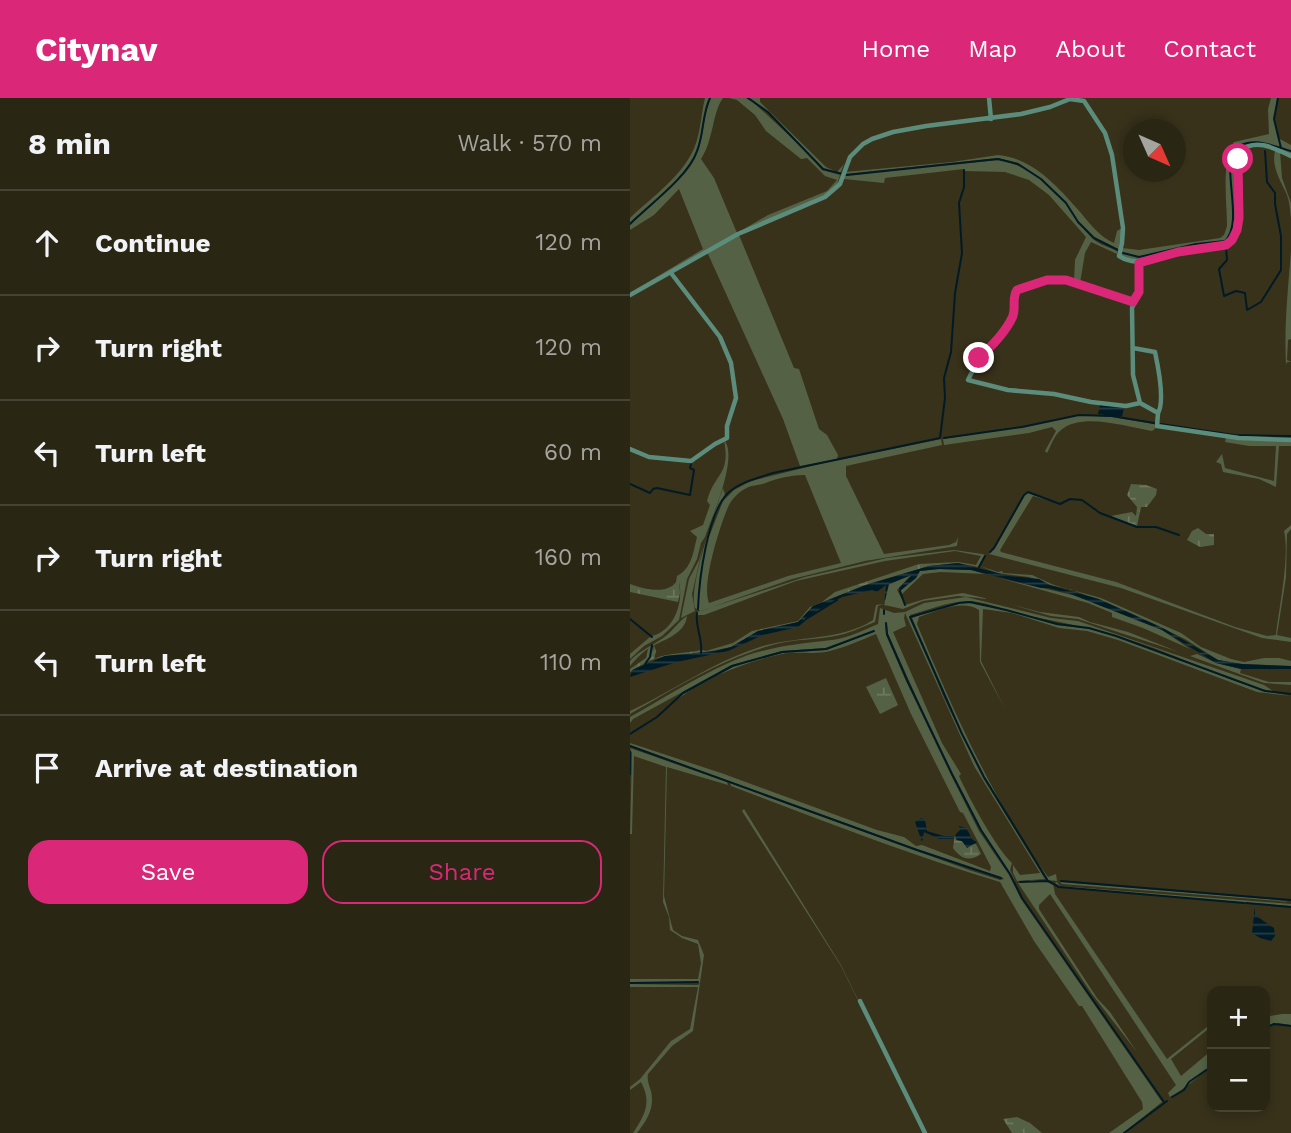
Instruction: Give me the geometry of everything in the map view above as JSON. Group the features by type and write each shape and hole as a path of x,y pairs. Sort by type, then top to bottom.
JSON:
{"street":[{"path":"989,98 990,118"},
{"path":"630,295 738,234 825,197 838,187 848,160 855,150 882,135 926,126 1036,111 1068,99 1084,100 1110,146 1122,220 1120,257 1139,263 1178,252 1226,245 1234,237 1239,218 1237,167 1240,151 1251,145 1261,145 1291,156"},
{"path":"1139,263 1139,292 1133,302 1133,375 1140,403"},
{"path":"630,449 649,457 691,461 727,439 727,426 735,404 732,368 722,341 671,273"},
{"path":"1133,302 1066,280 1047,280 1017,290 1014,294 1012,318 993,345 979,358 968,380 1008,390 1055,394 1091,402 1126,406 1140,403 1158,413"},
{"path":"1133,348 1155,352 1160,388 1161,408 1156,424 1159,428 1238,438 1291,440"},
{"path":"860,1001 925,1133"}],"green space":[{"path":"705,98 710,98 697,151 692,160 677,180 630,223 630,218 667,185 690,157 699,134"},
{"path":"711,98 723,98 701,159 714,178 737,233 630,293 703,249 679,189 654,215 630,230 630,225 673,186 693,162 700,146"},
{"path":"729,98 746,98 808,153 822,170 840,175 837,185 825,196 737,233 768,215 827,191 837,180 825,176 807,158 801,159 766,131 755,115 737,100"},
{"path":"749,98 760,98 760,102 826,167 837,172 844,164 840,174 823,169 768,112"},
{"path":"1271,98 1277,98 1274,119 1278,138 1291,145 1291,155 1261,144 1239,150 1236,167 1238,218 1233,236 1226,244 1139,262 1120,255 1124,253 1121,252 1122,248 1139,250 1220,238 1224,235 1227,226 1226,170 1230,150 1234,142 1269,134 1268,109"},
{"path":"1275,151 1280,152 1282,178 1291,203 1291,219 1288,198 1275,168"},
{"path":"998,155 1011,157 1034,168 1064,194 1096,230 1114,243 1117,231 1122,228 1119,250 1094,238 1066,202 1042,179 1018,163 998,158 844,174 845,172"},
{"path":"998,160 1019,166 1046,184 1093,239 1117,251 1117,254 1091,242 1085,253 1080,283 1074,281 1075,260 1086,237 1049,195 1029,180 1005,172 964,169 885,178 884,183 844,179 845,175"},
{"path":"739,235 794,368 799,369 819,429 827,435 838,455 837,459 800,466 783,419 708,254 705,254"},
{"path":"1291,251 1291,339 1288,340 1287,360 1291,362 1286,365 1286,321"},
{"path":"1079,415 1154,424 1156,428 1152,431 1105,422 1081,422 1059,432 1047,453 1045,451 1056,431 1052,427 1029,433 944,445 943,439"},
{"path":"1226,438 1291,441 1291,446 1279,446 1276,487 1259,479 1223,472 1221,464 1216,462 1222,454 1225,468 1274,481 1276,446 1249,446 1225,442"},
{"path":"941,439 942,445 846,466 846,476 884,554 949,545 956,542 958,537 957,546 865,561 792,579 701,611 695,608 695,584 709,531 723,488 725,495 707,542 723,501 734,490 751,481","holes":["805,475 841,563 788,576 709,603 709,570 721,527 731,502 749,487"]},
{"path":"724,440 728,448 726,472 718,502 687,579 679,620 630,659 630,654 666,628 676,615 680,598 677,576 686,569 691,560 697,537 690,531 703,525 710,505 707,501 710,492 724,468"},
{"path":"1131,484 1157,489 1147,507 1141,507 1137,526 1111,516 1132,512 1136,516 1137,507 1127,495"},
{"path":"1028,493 1060,504 1033,496 1001,552 1116,582 1235,627 1267,636 1276,635 1285,568 1284,531 1291,525 1287,534 1286,577 1277,635 1291,638 1291,642 1262,638 1121,588 989,554"},
{"path":"1198,528 1206,534 1214,534 1214,545 1200,547 1187,540 1192,531"},
{"path":"704,542 692,594 695,611 681,618 689,579 699,560"},
{"path":"954,550 982,554 955,551 885,561 796,581 704,615 697,615 697,612 805,577 887,558"},
{"path":"982,554 985,555 978,567 958,563 929,566 868,584 813,606 798,622 758,631 731,647 702,653 702,650 733,643 752,631 798,621 810,607 835,592 919,564 958,562 976,565"},
{"path":"980,566 1003,573 1032,575 1065,588 1049,585 1029,577 997,573"},
{"path":"971,570 985,574 923,574 902,594 900,591 916,578 919,571"},
{"path":"912,574 897,590 905,605 925,599 963,593 989,599 958,596 923,601 903,609 884,605 888,585"},
{"path":"999,578 1077,596 1162,630 1190,649 1112,617 1112,613 1088,603"},
{"path":"679,582 678,602 630,592 630,584 661,590"},
{"path":"1074,590 1101,598 1181,633 1201,647 1231,659 1244,662 1279,658 1291,661 1291,666 1218,660 1185,639"},
{"path":"966,597 1051,618 1078,621 1264,685 1273,691 1236,681 1155,648 1119,637 982,603 952,603 910,615 944,698 983,778 1045,879 1017,881 1013,865 1020,875 1040,873 974,766 905,613 906,626 893,632 942,743 961,774 959,776 969,796 991,835 1012,863 1010,870 1014,881 981,829 936,741 885,624 886,635 906,681 979,831 1009,875 1021,899 1162,1102 1123,1133 1109,1133 1143,1109 1142,1102 1082,1006 1079,1006 1034,941 1000,882 865,837 731,786 730,783 969,870 1000,880 1003,878 630,745 724,774 877,830 904,837 916,846 922,845 990,871 991,867 911,714 876,634 830,651 768,657 716,676 756,659 783,653 827,650 875,631 826,648 782,651 732,665 630,723 630,717 703,676 748,655 850,636 878,624 880,608 894,613 905,612 924,603"},
{"path":"959,603 1006,610 1057,625 1116,636 1265,691 1291,696 1257,692 1087,631 1059,628 1012,613 983,609 981,661 1005,709 980,662 979,610 957,606 919,617 917,624 960,721 992,787 1026,845 984,777 912,618"},
{"path":"883,604 878,606 875,622 840,635 783,642 737,657 630,714 630,711 708,669 740,654 771,644 786,641 831,635 860,627 873,620 876,605"},
{"path":"1009,604 1040,612 1079,617 1179,652 1078,619 1051,616"},
{"path":"687,616 678,632 645,651 630,666 634,657 667,635"},
{"path":"654,645 654,659 665,655 701,650 700,653 657,658 630,672 630,669 646,658 648,649 652,646 653,652"},
{"path":"1197,654 1216,663 1241,669 1240,673 1269,682 1291,682 1291,685 1264,683 1190,656"},
{"path":"886,678 898,705 880,714 866,687"},
{"path":"630,748 727,782 728,785 667,767 664,896 673,930 682,936 698,940 704,955 700,983 630,982 630,979 698,979 701,963 698,944 682,938 670,930 669,917 663,902 666,767 634,756 630,834"},
{"path":"744,809 841,965 924,1133 841,966 742,811"},
{"path":"955,835 956,840 966,845 976,844 981,854 969,859 959,855 953,848"},
{"path":"1028,849 1048,877 1056,874 1057,881 1048,880"},
{"path":"1032,880 1053,883 1055,894 1167,1059 1207,1027 1207,1030 1171,1059 1181,1076 1207,1054 1207,1069 1170,1097 1168,1093 1176,1085 1050,894 1039,905 1039,909 1097,998 1110,1012 1137,1052 1092,994 1018,883"},
{"path":"1060,882 1268,899 1291,902 1062,884"},
{"path":"1055,883 1060,886 1291,906 1091,890 1059,886"},
{"path":"700,983 693,1031 672,1046 648,1074 651,1108 641,1128 637,1133 633,1133 644,1114 646,1096 641,1082 630,1090 630,1087 640,1079 671,1041 690,1029 698,987 630,987 630,984"},
{"path":"1291,1014 1291,1025 1278,1023 1270,1025 1270,1016"},
{"path":"1017,1117 1042,1133 1012,1133 1003,1119"}],"water":[{"path":"1100,405 1124,407 1122,417 1098,414"},
{"path":"958,563 1010,576 1039,579 1050,585 1099,599 1163,628 1218,660 1291,666 1291,669 1241,669 1216,663 1162,630 1068,593 971,570 939,569 920,571 916,578 900,591 899,588 912,575 889,584 884,605 886,585 877,592 872,590 842,597 817,611 798,627 763,635 728,651 677,662 630,677 632,670 665,656 731,647 758,631 798,622 813,606 863,586 929,566"},
{"path":"921,818 925,820 927,831 954,836 954,839 939,839 924,832 922,842 915,822"},
{"path":"959,826 966,828 977,842 967,848 962,841 957,840 955,835 960,830"},
{"path":"1255,905 1255,915 1274,928 1275,936 1271,941 1252,933"}],"waterway":[{"path":"630,224 686,171 699,144 710,98"},
{"path":"748,98 768,112 823,169 847,175 998,159 1018,164 1041,179 1066,203 1078,222 1094,238 1118,250"},
{"path":"1278,98 1274,119 1281,148"},
{"path":"1123,253 1139,257 1196,244 1225,241 1233,222 1230,170 1234,149 1255,142 1291,151"},
{"path":"1226,247 1227,260 1219,269 1224,296 1236,291 1245,293 1247,310 1261,302 1281,270 1281,236 1275,193 1267,182 1265,151"},
{"path":"698,609 702,565 710,531 721,503 733,489 773,473 940,438 945,398 944,378 951,352 955,293 962,253 959,203 964,187 964,170"},
{"path":"944,438 1022,427 1079,415 1112,416 1154,423"},
{"path":"1161,424 1234,435 1291,436"},
{"path":"630,484 650,493 657,488 690,495 694,470 690,468 691,464"},
{"path":"990,552 1028,492 1060,504 1070,499 1082,500 1100,513 1137,527 1156,527 1179,535"},
{"path":"979,567 985,556"},
{"path":"900,591 905,605"},
{"path":"806,619 837,600"},
{"path":"1048,881 984,777 910,617 970,602 1057,624 1089,628 1265,691 1291,694"},
{"path":"697,613 701,653"},
{"path":"630,619 652,637"},
{"path":"886,623 887,634 907,680 981,830 1010,874 1022,898 1164,1102"},
{"path":"630,734 657,717 683,693 732,666 782,652 826,649 874,631"},
{"path":"645,664 650,657 652,645"},
{"path":"630,746 1001,878"},
{"path":"630,752 630,774"},
{"path":"1020,882 1048,881 1059,887 1244,903"},
{"path":"1061,881 1291,900"},
{"path":"1246,903 1291,907"},
{"path":"630,983 698,982"},
{"path":"1270,1026 1291,1026"},
{"path":"1172,1097 1207,1069"},
{"path":"1124,1133 1167,1101"}],"route":[{"path":"979,358 993,345 1012,318 1014,294 1017,290 1047,280 1066,280 1133,302 1139,292 1139,263 1197,248 1226,245 1234,237 1239,218 1238,159"}]}
